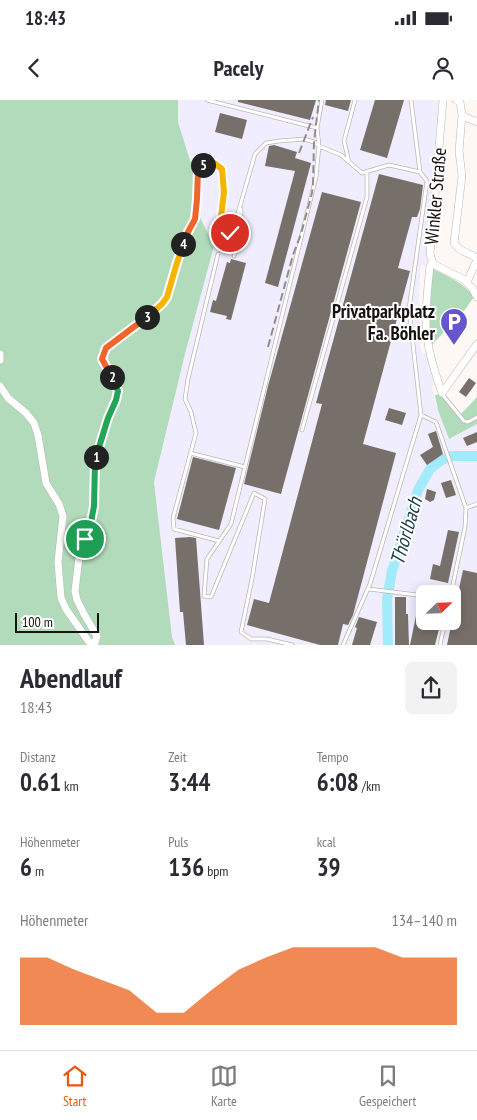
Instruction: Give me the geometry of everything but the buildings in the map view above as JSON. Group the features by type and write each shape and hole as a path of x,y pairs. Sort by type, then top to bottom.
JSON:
{"street":[{"name":"Winkler Straße","path":"443,100 430,254 435,266 463,279 472,288 477,297"},
{"name":"Winkler Straße","path":"456,100 460,102 462,115 459,151 462,176 454,243 459,249 477,259"},
{"path":"462,115 477,122"},
{"path":"0,386 8,398 26,413 34,423 38,435 46,483 63,516 58,562 60,598 89,642 94,643 97,636 77,600 75,591 79,557 91,522 94,506 95,462 118,391 102,359 103,353 116,339 152,314 167,297 188,232 195,219 198,170 206,162 214,163 222,169 224,192 220,225 222,230 230,233 236,220"},
{"path":"467,282 477,259"},
{"path":"432,262 430,266 426,322 427,339 442,393"},
{"path":"442,393 477,344"},
{"path":"0,354 0,360"}],"lane":[{"path":"207,100 317,128"},
{"path":"292,645 267,639 250,639 241,632 266,499 254,493 211,597 204,596 207,559 231,524 316,177 319,146 317,128 322,100"},
{"path":"349,162 344,141 355,100"},
{"path":"343,645 368,589 421,415 410,309 427,181 420,172 412,100"},
{"path":"236,220 255,154 266,143 304,139 341,155 362,172 389,165 420,172"},
{"path":"302,430 367,196 367,171"},
{"path":"234,256 241,232 241,203"},
{"path":"218,254 188,379 185,399 192,412 196,433 173,518 174,529 219,541"},
{"path":"442,393 464,421 468,422 477,417"},
{"path":"421,415 436,422 466,508 465,526 453,585"},
{"path":"190,453 245,467"},
{"path":"466,508 477,504"},
{"path":"368,589 416,594"},
{"path":"440,645 443,630"}],"shaded area":[{"path":"178,100 439,100 426,266 421,265 419,294 420,344 422,354 428,353 435,381 432,386 438,410 449,438 477,424 477,645 175,645 172,637 154,482 214,246 195,207 193,170 178,122"}],"green space":[{"path":"0,100 178,100 178,122 193,170 195,207 214,246 154,482 172,637 175,645 0,645"},
{"path":"433,269 461,284 474,297 448,336 444,332 431,346 429,308"},
{"path":"440,394 460,415 477,397 477,424 449,439 438,410 435,395"}],"waterway":[{"name":"Thörlbach","path":"388,645 387,599 392,571 418,490 430,469 440,461 452,456 477,456"}],"railway":[{"path":"268,347 312,193 314,142 319,100"},
{"path":"299,153 313,117"}],"place":[{"name":"Privatparkplatz Fa. Böhler","path":"454,346"}],"route":[{"path":"85,539 94,506 95,462 118,391 102,359 103,353 116,339 152,314 167,297 188,232 195,219 198,170 206,162 214,163 222,169 224,192 220,225 222,230 230,233"}]}
